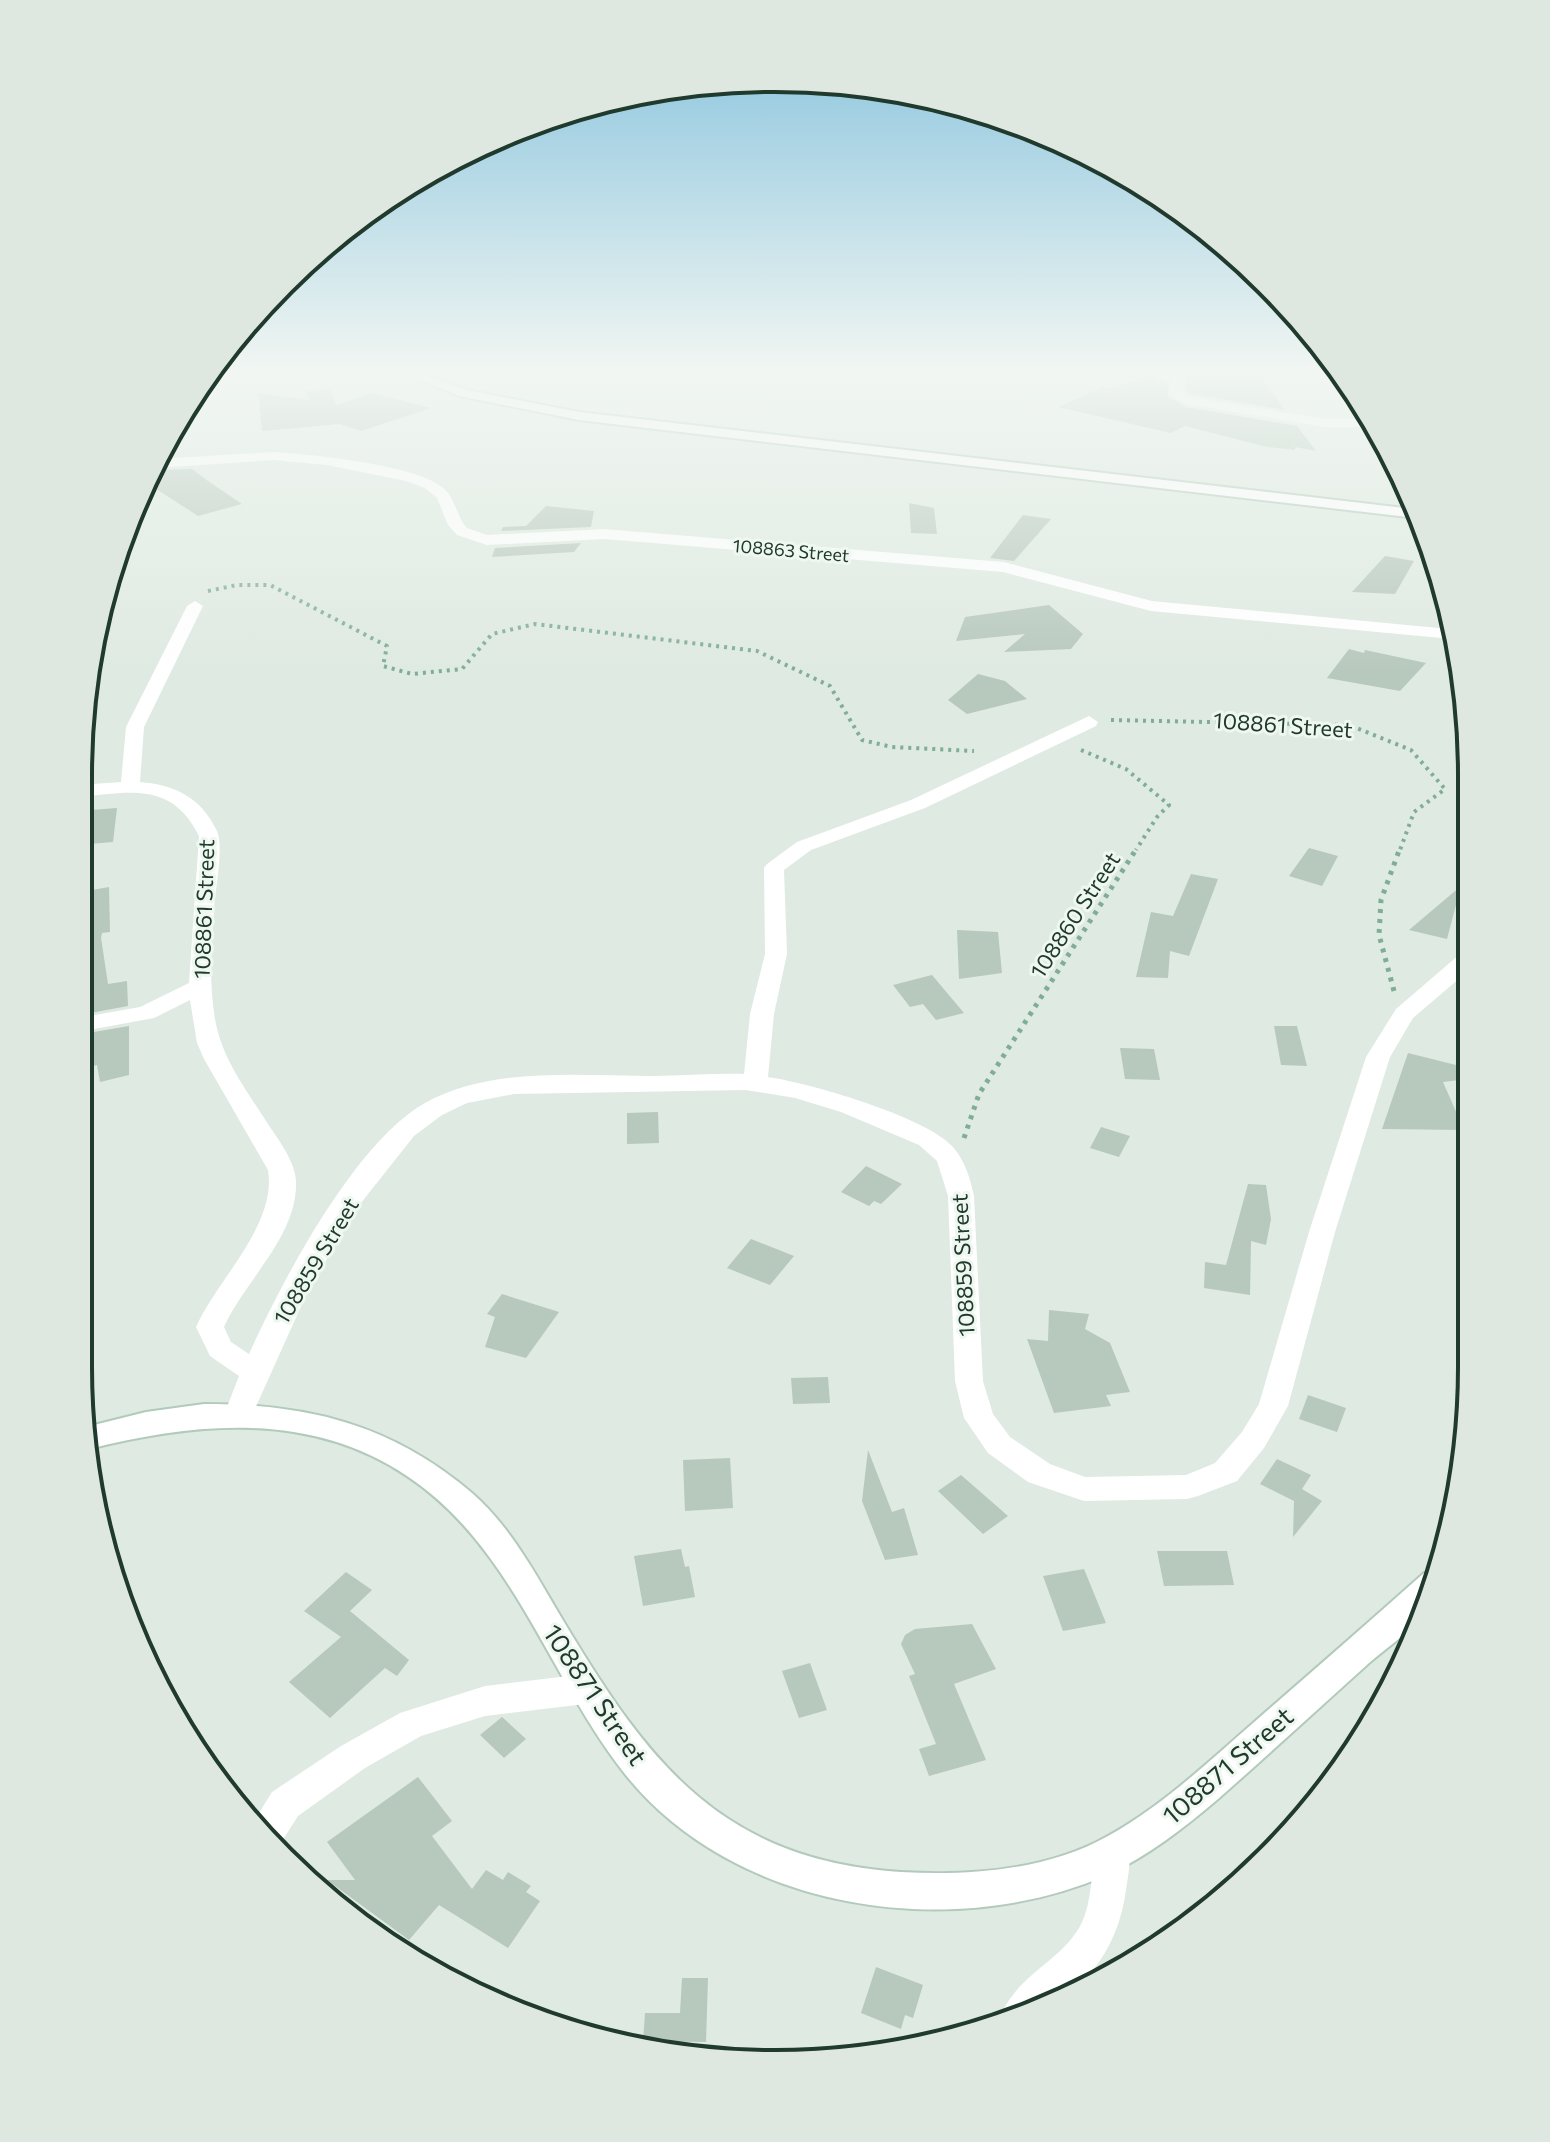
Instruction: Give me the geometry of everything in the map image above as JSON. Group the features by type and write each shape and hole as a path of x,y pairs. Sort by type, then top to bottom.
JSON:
{"street":[{"name":"108863 Street","path":"385,473 434,487 444,497 455,527 473,538 616,535 1004,567 1151,606 1443,633"},
{"path":"1065,473 1406,513"},
{"path":"130,787 135,727 195,606"},
{"path":"755,1083 762,1014 776,954 774,868 804,846 918,804 1089,722"},
{"name":"108861 Street","path":"92,790 155,788 179,795 202,816 209,836 201,986 209,1044 237,1100 280,1162 284,1178 280,1203 268,1239 229,1289 210,1327 220,1349 253,1371"},
{"name":"108859 Street","path":"240,1412 253,1371 311,1262 373,1167 406,1129 434,1109 474,1094 525,1085 755,1083 842,1101 934,1143 955,1166 961,1196 969,1381 979,1418 999,1445 1039,1473 1084,1489 1187,1487 1226,1472 1253,1440 1273,1406 1322,1232 1378,1057 1404,1014 1458,968"},
{"path":"92,1023 146,1013 201,986"},
{"name":"108871 Street","path":"96,1436 180,1416 240,1412 324,1425 368,1440 415,1462 455,1494 505,1552 585,1689 616,1735 661,1789 706,1826 760,1854 825,1879 889,1891 963,1892 1033,1881 1113,1854 1166,1823 1417,1599"},
{"path":"270,1827 285,1804 353,1757 412,1724 485,1701 585,1689"},
{"path":"1029,2001 1081,1955 1097,1934 1113,1854"}],"path":[{"path":"195,606 195,598 208,591 237,585 270,585 387,646 383,666 412,674 462,669 492,634 535,624 757,651 830,686 862,740 892,747 967,752 982,750"},
{"name":"108861 Street","path":"1089,722 1142,719 1349,725 1411,750 1445,789 1414,812 1381,900 1379,935 1393,988 1404,1014"},
{"name":"108860 Street","path":"955,1166 979,1094 1157,817 1169,805 1126,769 1055,739"}],"building":[{"path":"162,473 197,473 242,504 198,516 155,488"},
{"path":"909,503 934,508 937,534 911,533"},
{"path":"546,506 594,511 591,527 501,531 503,527 526,526"},
{"path":"1023,515 1051,519 1014,561 990,558"},
{"path":"581,543 574,552 492,557 495,548"},
{"path":"1385,556 1414,561 1395,594 1352,592"},
{"path":"1049,605 1083,634 1071,649 1004,652 1025,634 956,641 965,617"},
{"path":"1349,649 1426,663 1400,691 1327,678"},
{"path":"978,674 1005,681 1027,699 967,714 948,700"},
{"path":"117,808 113,842 92,844 92,810"},
{"path":"1309,848 1338,856 1322,886 1289,876"},
{"path":"1191,874 1218,879 1189,956 1170,951 1168,978 1136,977 1151,912 1173,916"},
{"path":"109,887 110,932 102,933 101,938 108,984 127,981 128,1006 92,1013 92,890"},
{"path":"1458,889 1447,939 1409,930"},
{"path":"957,930 998,932 1002,973 959,979"},
{"path":"932,975 964,1013 936,1020 923,1004 910,1007 893,985"},
{"path":"129,1026 129,1075 100,1082 97,1065 93,1066 94,1032"},
{"path":"1274,1026 1297,1026 1307,1066 1281,1065"},
{"path":"1120,1048 1154,1049 1160,1080 1125,1079"},
{"path":"1408,1053 1458,1066 1458,1080 1443,1082 1458,1116 1458,1130 1382,1129"},
{"path":"658,1112 659,1143 627,1144 627,1113"},
{"path":"1101,1127 1130,1136 1119,1157 1090,1148"},
{"path":"866,1166 902,1184 881,1204 874,1201 869,1206 841,1192"},
{"path":"1248,1184 1266,1185 1271,1219 1266,1245 1251,1241 1250,1295 1204,1288 1205,1262 1226,1265"},
{"path":"751,1239 794,1256 770,1285 727,1268"},
{"path":"502,1294 559,1312 526,1358 485,1347 495,1317 487,1314"},
{"path":"1049,1310 1089,1314 1085,1329 1110,1343 1130,1392 1106,1395 1111,1406 1054,1413 1027,1339 1048,1341"},
{"path":"828,1377 830,1403 793,1404 791,1378"},
{"path":"1308,1395 1346,1408 1337,1432 1299,1419"},
{"path":"868,1450 892,1512 904,1508 918,1555 885,1560 862,1501"},
{"path":"730,1458 733,1508 685,1511 683,1460"},
{"path":"1277,1459 1311,1475 1302,1489 1322,1501 1293,1537 1294,1501 1260,1484"},
{"path":"961,1475 1008,1516 983,1534 938,1491"},
{"path":"681,1549 685,1567 689,1566 695,1597 643,1606 634,1556"},
{"path":"1157,1551 1227,1551 1234,1585 1164,1586"},
{"path":"1084,1569 1106,1623 1063,1631 1043,1576"},
{"path":"346,1572 372,1590 350,1611 409,1660 397,1676 385,1668 330,1718 289,1682 341,1637 304,1611"},
{"path":"972,1624 996,1669 954,1684 986,1760 929,1776 919,1749 936,1744 909,1676 915,1674 901,1644 905,1635 915,1629"},
{"path":"810,1663 827,1710 799,1718 782,1671"},
{"path":"502,1717 526,1739 504,1758 480,1735"},
{"path":"418,1777 452,1821 432,1836 472,1889 486,1870 503,1880 508,1872 531,1886 526,1892 540,1901 508,1948 439,1905 409,1940 327,1880 355,1880 327,1842"},
{"path":"876,1967 923,1985 913,2018 905,2015 901,2029 861,2013"},
{"path":"682,1978 708,1978 706,2042 643,2037 645,2013 680,2013"}]}
